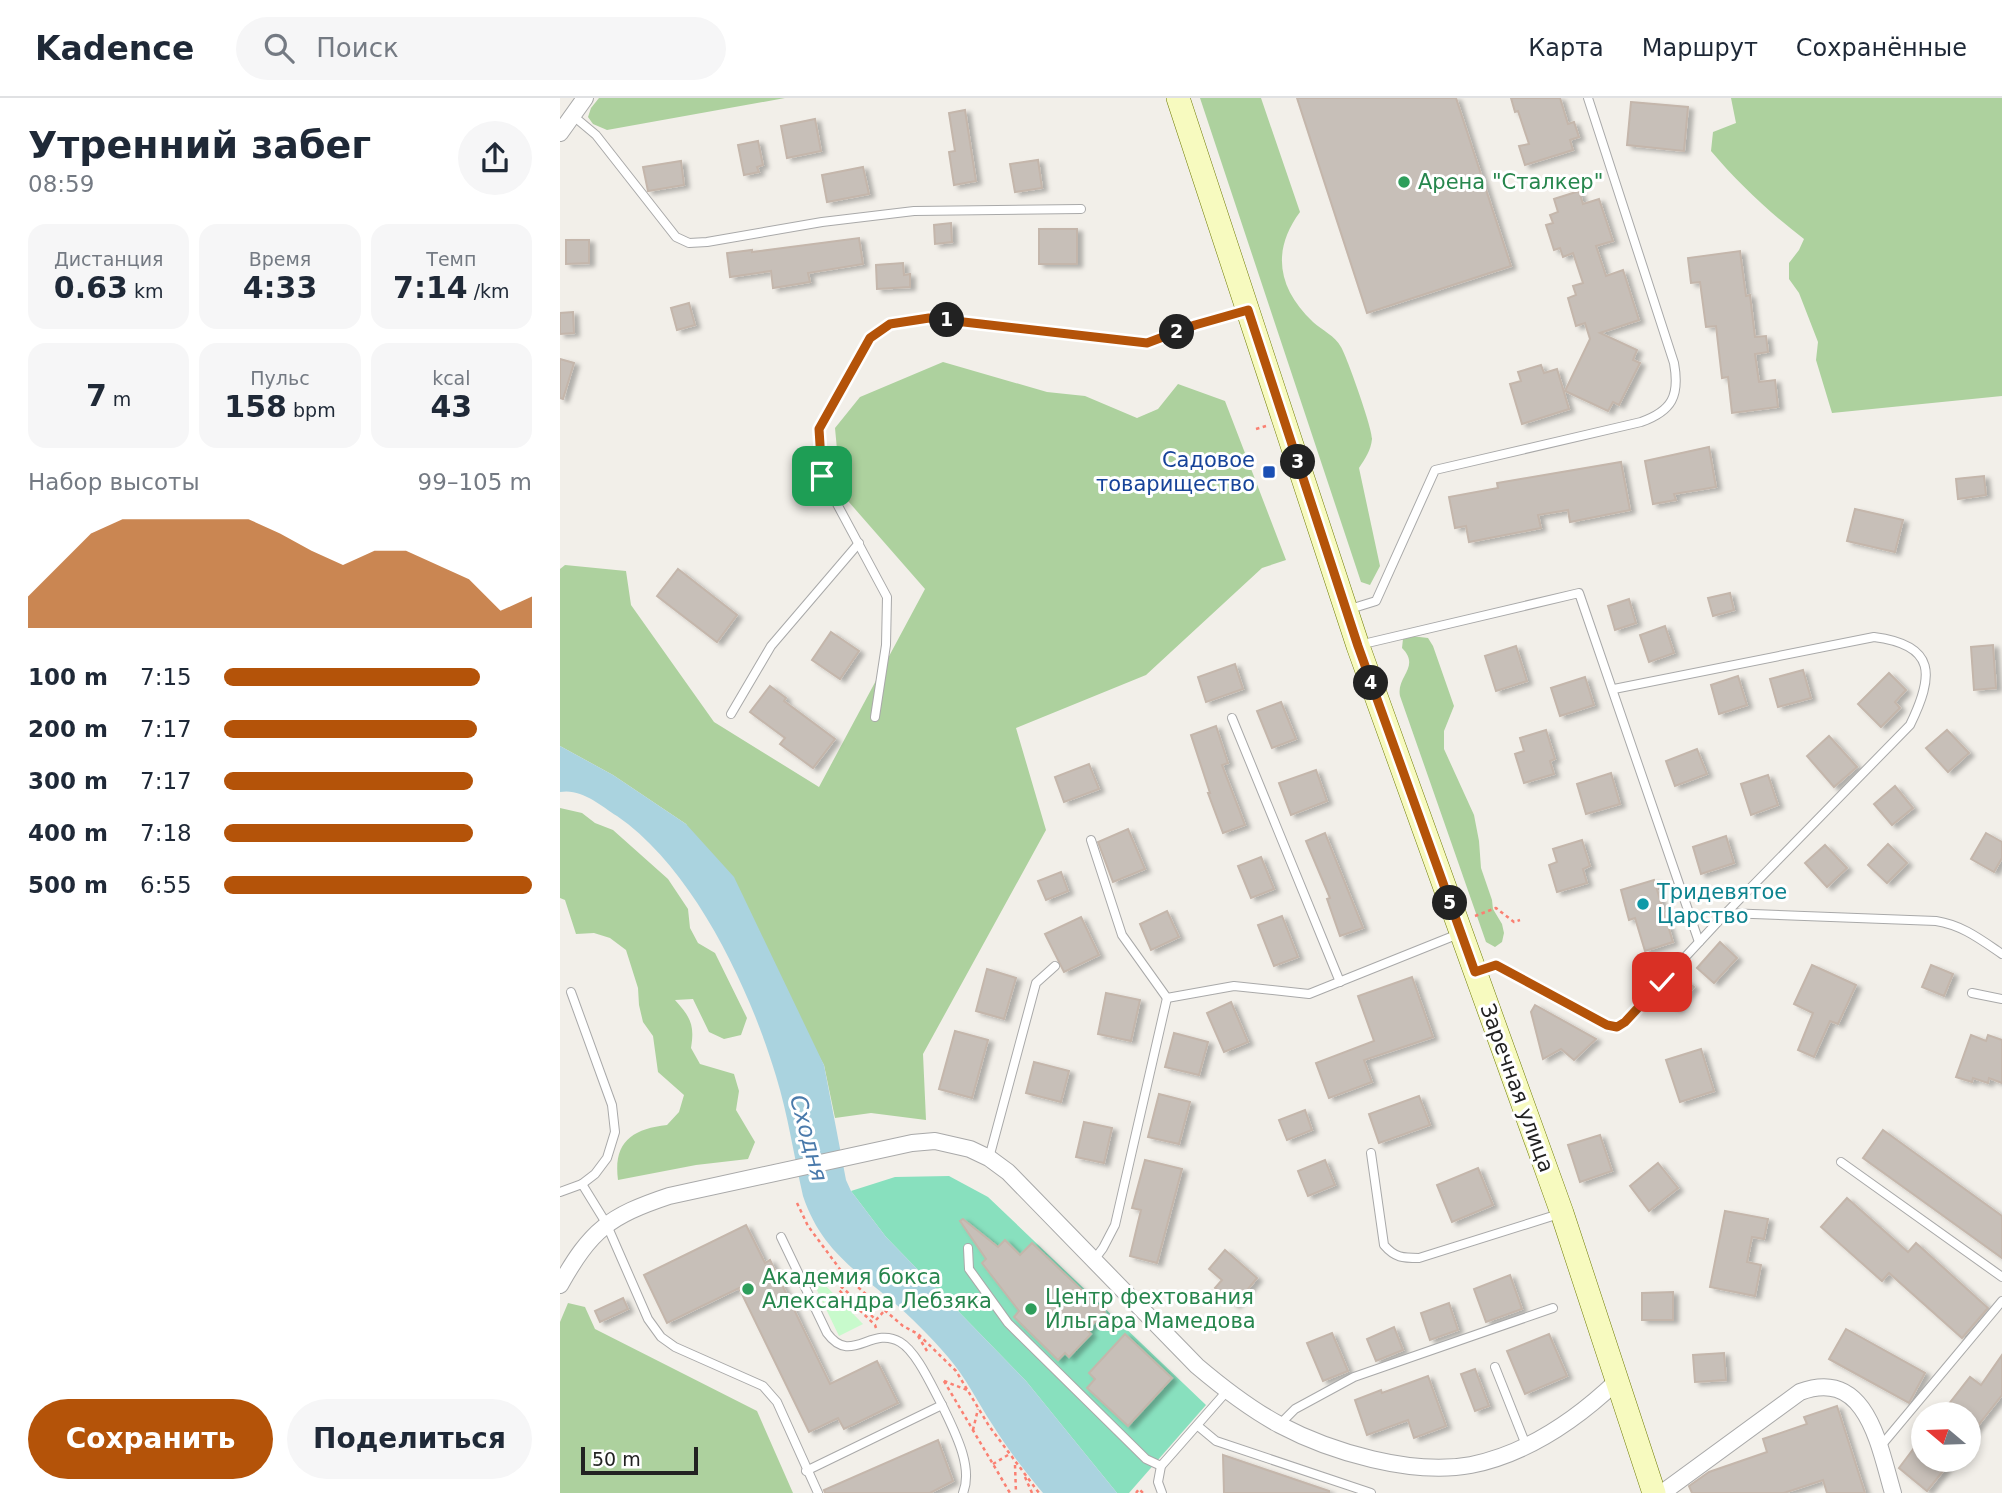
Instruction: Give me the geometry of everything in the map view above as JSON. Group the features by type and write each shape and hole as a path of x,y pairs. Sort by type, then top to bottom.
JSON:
{"main road":[{"name":"Заречная улица","path":"1178,98 1358,646 1466,925 1475,972 1562,1213 1654,1493"}],"street":[{"path":"560,133 585,98"},
{"path":"560,1285 573,1261 606,1223 635,1207 669,1196 846,1157 912,1143 935,1141 961,1146 989,1158 1008,1172 1197,1366 1227,1391 1279,1424 1339,1449 1424,1468 1471,1465 1501,1457 1571,1420 1617,1381"},
{"path":"1662,1493 1680,1487 1800,1392 1815,1386 1843,1390 1856,1399 1864,1410 1880,1447 1892,1493"}],"lane":[{"path":"1347,610 1376,601 1435,470 1641,422 1667,410 1677,379 1674,363 1588,98"},
{"path":"571,114 596,135 676,237 689,243 914,211 1081,209"},
{"path":"875,717 886,645 887,597 822,476 819,429 870,338 890,324 929,318 1147,343 1195,325 1248,310"},
{"path":"731,714 771,646 859,543"},
{"path":"1358,646 1579,593 1699,942"},
{"path":"1475,972 1496,965 1607,1025 1617,1027 1625,1022 1726,913 1910,725 1923,698 1927,676 1924,663 1910,646 1897,640 1874,637 1614,690"},
{"path":"1232,718 1340,982"},
{"path":"1091,840 1122,935 1167,998 1115,1225 1094,1260"},
{"path":"1726,913 1945,922 1967,930 2002,954"},
{"path":"1167,998 1234,986 1309,993 1340,982 1466,925"},
{"path":"989,1158 1036,983 1055,967"},
{"path":"560,1192 582,1184 595,1174 607,1158 615,1132 612,1105 571,992"},
{"path":"1972,993 2002,999"},
{"path":"1371,1153 1384,1245 1393,1255 1419,1258 1562,1213"},
{"path":"1841,1162 2002,1277"},
{"path":"582,1184 606,1223 648,1319 661,1337 675,1347 763,1386 777,1402 818,1493"},
{"path":"781,1237 834,1342 845,1347 856,1346 876,1337 889,1337 901,1342 911,1351 942,1405 966,1469 967,1483 963,1493"},
{"path":"968,1248 969,1269 1009,1323 1146,1459 1161,1466"},
{"path":"1880,1447 2002,1301"},
{"path":"1279,1424 1295,1409 1354,1377 1553,1308"},
{"path":"1495,1367 1526,1445"},
{"path":"1162,1493 1158,1482 1161,1466 1227,1391"},
{"path":"806,1471 942,1405"},
{"path":"1198,1426 1216,1441 1371,1493"}],"path":[{"path":"1256,429 1269,425"},
{"path":"1466,925 1496,908 1514,922 1520,920"},
{"path":"876,1337 875,1325 839,1290 842,1287 876,1320 886,1310"},
{"path":"916,1333 930,1357"},
{"path":"967,1390 944,1380 1010,1493"},
{"path":"973,1430 978,1408"},
{"path":"993,1464 1009,1454"},
{"path":"1014,1462 1016,1493"},
{"path":"1023,1474 1032,1493"},
{"path":"1136,1493 1139,1489 1143,1493"}],"green space":[{"path":"599,98 785,98 607,130 593,124 588,117"},
{"path":"1200,98 1261,98 1300,212 1285,241 1282,255 1286,283 1301,309 1341,347 1371,433 1370,447 1359,468 1380,566 1370,585 1361,582"},
{"path":"1731,98 2002,98 2002,396 1832,413 1816,360 1818,342 1799,293 1789,279 1789,263 1804,239 1755,197 1711,151 1713,132 1736,123"},
{"path":"943,362 1047,392 1085,396 1137,418 1158,409 1178,384 1225,401 1286,560 1262,568 1146,675 1016,728 1046,830 923,1054 926,1120 871,1113 835,1118 824,1065 686,824 613,775 560,746 560,569 565,565 626,571 631,605 714,722 819,787 925,589 841,493 835,428 860,397"},
{"path":"1411,636 1428,638 1433,646 1454,706 1444,731 1444,749 1474,815 1481,868 1493,909 1504,933 1502,942 1495,947 1486,942 1400,696 1401,683 1409,666 1407,655 1402,648 1403,639"},
{"path":"560,808 582,813 595,823 613,830 668,879 688,909 690,928 698,943 715,953 747,1018 741,1035 724,1039 709,1032 693,999 675,1000 690,1021 691,1048 700,1064 734,1074 739,1091 736,1110 755,1142 748,1159 696,1165 618,1180 617,1167 622,1147 635,1134 667,1125 679,1112 684,1095 658,1072 653,1036 643,1022 638,988 626,950 610,938 594,933 576,934 565,900 560,898"},
{"name":"Центр фехтования Ильгара Мамедова","path":"949,1176 988,1197 1206,1405 1129,1493 1117,1493 1026,1381 886,1237 851,1191 895,1177"},
{"path":"821,1281 863,1324 839,1336 814,1284"},
{"path":"568,1303 585,1307 595,1329 757,1411 793,1493 560,1493 560,1322"}],"water":[{"name":"Сходня","path":"560,746 613,775 686,824 734,877 824,1065 846,1180 851,1191 886,1237 1026,1381 1117,1493 1043,1493 1004,1442 948,1357 913,1320 850,1266 828,1243 810,1214 803,1196 784,1106 765,1042 735,969 716,933 671,867 645,839 590,798 568,791 560,792"}],"building":[{"name":"Арена \"Сталкер\"","path":"1297,98 1456,98 1511,266 1367,313"},
{"path":"1511,98 1560,98 1568,124 1574,122 1579,137 1570,140 1573,150 1525,165 1519,146 1529,144"},
{"path":"1631,102 1688,107 1684,151 1627,145"},
{"path":"965,110 976,181 954,185 949,152 955,151 949,113"},
{"path":"815,119 821,151 787,158 781,126"},
{"path":"758,141 763,165 757,167 759,172 744,175 738,145"},
{"path":"1038,160 1042,188 1015,192 1010,164"},
{"path":"681,161 684,185 648,191 643,167"},
{"path":"863,167 869,194 827,202 822,175"},
{"path":"1579,191 1583,204 1599,199 1613,241 1596,246 1606,276 1623,270 1639,320 1600,333 1637,350 1633,360 1640,363 1619,405 1613,402 1608,411 1565,391 1590,339 1585,323 1576,326 1568,298 1576,295 1573,286 1583,283 1573,253 1563,257 1560,248 1554,250 1546,225 1553,223 1550,215 1558,212 1554,199"},
{"path":"951,223 952,242 935,244 934,225"},
{"path":"1039,229 1077,229 1077,264 1039,264"},
{"path":"859,238 863,264 808,273 810,282 773,288 771,271 730,277 727,253"},
{"path":"566,240 589,240 589,263 566,264"},
{"path":"1740,251 1746,296 1750,295 1755,337 1766,336 1768,352 1755,354 1759,382 1775,380 1778,407 1732,413 1728,377 1722,378 1716,326 1706,327 1700,282 1691,283 1688,258"},
{"path":"903,263 904,275 910,274 910,287 877,289 876,265"},
{"path":"689,303 695,325 677,330 671,308"},
{"path":"573,312 574,333 560,334 560,313"},
{"path":"560,359 574,363 563,399 560,398"},
{"path":"1541,365 1544,373 1557,369 1569,409 1522,424 1510,384 1521,381 1518,372"},
{"path":"1709,447 1716,487 1674,494 1676,500 1653,504 1645,461"},
{"path":"1621,462 1630,510 1570,522 1568,510 1538,515 1541,528 1469,542 1466,526 1455,528 1449,497 1498,488 1497,483"},
{"path":"1984,476 1986,495 1958,499 1956,479"},
{"path":"1855,509 1903,520 1895,552 1847,541"},
{"path":"678,569 737,615 717,642 657,596"},
{"path":"1730,593 1734,610 1713,616 1708,598"},
{"path":"1629,599 1636,623 1615,630 1608,606"},
{"path":"1665,626 1674,653 1649,662 1640,635"},
{"path":"831,632 859,651 840,679 812,660"},
{"path":"1993,645 1996,688 1974,690 1971,647"},
{"path":"1516,646 1527,681 1496,691 1485,656"},
{"path":"1235,664 1243,689 1206,702 1198,677"},
{"path":"1803,670 1811,698 1778,707 1770,679"},
{"path":"1889,673 1906,690 1895,702 1900,708 1881,727 1858,704"},
{"path":"1738,676 1747,705 1719,714 1711,685"},
{"path":"1585,677 1594,705 1560,716 1551,688"},
{"path":"770,686 786,698 784,701 835,739 813,768 780,744 785,738 750,712"},
{"path":"1281,702 1296,739 1272,748 1257,711"},
{"path":"1216,726 1228,763 1222,765 1245,825 1223,833 1191,735"},
{"path":"1546,730 1555,759 1550,761 1554,774 1524,783 1515,754 1524,751 1520,738"},
{"path":"1947,730 1969,753 1948,772 1926,748"},
{"path":"1829,736 1857,767 1834,787 1807,756"},
{"path":"1697,749 1707,774 1675,786 1666,761"},
{"path":"1089,764 1099,789 1064,802 1055,777"},
{"path":"1316,770 1327,801 1291,815 1279,783"},
{"path":"1611,773 1620,804 1586,814 1577,784"},
{"path":"1768,775 1778,805 1751,815 1741,784"},
{"path":"1895,786 1913,808 1892,825 1874,804"},
{"path":"1128,829 1145,869 1113,882 1098,842"},
{"path":"1325,833 1363,928 1340,936 1327,899 1330,898 1306,841"},
{"path":"1986,833 2002,842 2002,858 1994,872 1971,859"},
{"path":"1726,836 1734,863 1701,874 1693,847"},
{"path":"1582,840 1590,866 1583,869 1587,883 1557,892 1549,865 1557,862 1553,849"},
{"path":"1888,844 1907,863 1887,883 1868,865"},
{"path":"1825,845 1847,868 1827,887 1805,863"},
{"path":"1261,857 1274,889 1251,898 1238,866"},
{"path":"1061,872 1068,891 1046,900 1038,881"},
{"name":"Тридевятое Царство","path":"1654,880 1673,942 1645,951 1635,918 1629,920 1621,890"},
{"path":"1167,911 1179,937 1151,950 1140,924"},
{"path":"1282,916 1298,957 1274,966 1258,925"},
{"path":"1081,917 1099,955 1064,972 1045,934"},
{"path":"1720,942 1737,958 1714,983 1697,968"},
{"path":"1812,965 1856,985 1838,1024 1830,1021 1814,1057 1798,1050 1813,1013 1794,1004"},
{"path":"1931,965 1953,974 1944,996 1922,987"},
{"path":"987,969 1016,978 1004,1019 976,1011"},
{"path":"1679,976 1694,987 1677,1008 1663,997"},
{"path":"1412,977 1433,1037 1364,1060 1372,1082 1329,1098 1316,1063 1374,1041 1358,996"},
{"path":"1106,993 1140,1000 1131,1041 1098,1034"},
{"path":"1231,1002 1248,1042 1224,1052 1207,1013"},
{"path":"1535,1005 1596,1039 1574,1060 1561,1049 1543,1059 1531,1012"},
{"path":"955,1031 988,1040 972,1098 939,1089"},
{"path":"1174,1033 1208,1042 1199,1075 1165,1067"},
{"path":"1971,1035 1986,1041 1988,1035 2002,1040 2002,1083 1989,1078 1988,1083 1973,1078 1972,1082 1956,1077"},
{"path":"1701,1049 1714,1091 1680,1102 1666,1060"},
{"path":"1034,1062 1069,1071 1061,1102 1026,1093"},
{"path":"1159,1094 1190,1102 1179,1144 1148,1137"},
{"path":"1419,1096 1430,1125 1379,1143 1369,1114"},
{"path":"1305,1110 1312,1130 1287,1140 1279,1120"},
{"path":"1084,1122 1112,1128 1104,1163 1076,1157"},
{"path":"1883,1130 2002,1216 2002,1258 1863,1158"},
{"path":"1600,1135 1612,1171 1580,1182 1568,1145"},
{"path":"1145,1160 1182,1169 1157,1263 1130,1256 1141,1210 1132,1208"},
{"path":"1325,1160 1335,1185 1308,1196 1298,1171"},
{"path":"1658,1163 1678,1188 1649,1211 1630,1186"},
{"path":"1478,1168 1493,1205 1452,1222 1437,1185"},
{"path":"1847,1198 1908,1252 1916,1243 1988,1308 1962,1338 1889,1273 1882,1281 1821,1227"},
{"path":"1725,1211 1768,1219 1764,1239 1752,1237 1747,1262 1761,1265 1755,1296 1710,1287"},
{"path":"963,1219 998,1247 1005,1240 1020,1255 1032,1243 1105,1312 1087,1330 1091,1334 1069,1357 1065,1353 1058,1360 1014,1317 1019,1311 982,1263 986,1259 960,1221"},
{"path":"746,1225 765,1263 770,1260 830,1384 877,1361 898,1403 844,1429 838,1418 809,1432 739,1288 667,1323 644,1275"},
{"path":"1225,1250 1257,1278 1235,1305 1215,1288 1222,1280 1209,1269"},
{"path":"1510,1275 1522,1309 1486,1322 1474,1289"},
{"path":"1673,1292 1673,1320 1642,1320 1642,1293"},
{"path":"623,1298 628,1309 600,1322 595,1311"},
{"path":"1449,1303 1458,1330 1430,1340 1421,1313"},
{"path":"1394,1327 1403,1350 1376,1361 1367,1339"},
{"path":"1846,1329 1925,1373 1909,1403 1829,1359"},
{"path":"1332,1333 1348,1371 1323,1381 1307,1343"},
{"path":"1125,1334 1172,1378 1128,1426 1087,1388 1095,1379 1089,1373"},
{"path":"1549,1334 1567,1376 1525,1394 1507,1351"},
{"path":"1724,1353 1726,1380 1695,1382 1693,1355"},
{"path":"2002,1355 2002,1395 1981,1422 1981,1402 1950,1402 1970,1377 1981,1385"},
{"path":"1475,1369 1489,1406 1475,1411 1461,1374"},
{"path":"1428,1376 1446,1426 1414,1438 1408,1420 1367,1435 1355,1400"},
{"path":"1837,1406 1865,1493 1827,1493 1823,1480 1784,1493 1692,1493 1689,1486 1709,1472 1767,1452 1763,1439 1807,1424 1804,1417"},
{"path":"938,1440 953,1481 930,1493 825,1493 824,1490"},
{"path":"1911,1452 1911,1472 1942,1472 1927,1491 1899,1468"},
{"path":"1223,1455 1329,1491 1329,1493 1224,1493"}],"place":[{"name":"Арена \"Сталкер\"","path":"1404,182"},
{"name":"Садовое товарищество","path":"1269,472"},
{"name":"Тридевятое Царство","path":"1643,904"},
{"name":"Академия бокса Александра Лебзяка","path":"748,1289"},
{"name":"Центр фехтования Ильгара Мамедова","path":"1031,1309"}],"route":[{"path":"822,476 819,429 870,338 890,324 929,318 1147,343 1195,325 1248,310 1358,646 1475,972 1496,965 1607,1025 1617,1027 1625,1022 1662,982"}]}
